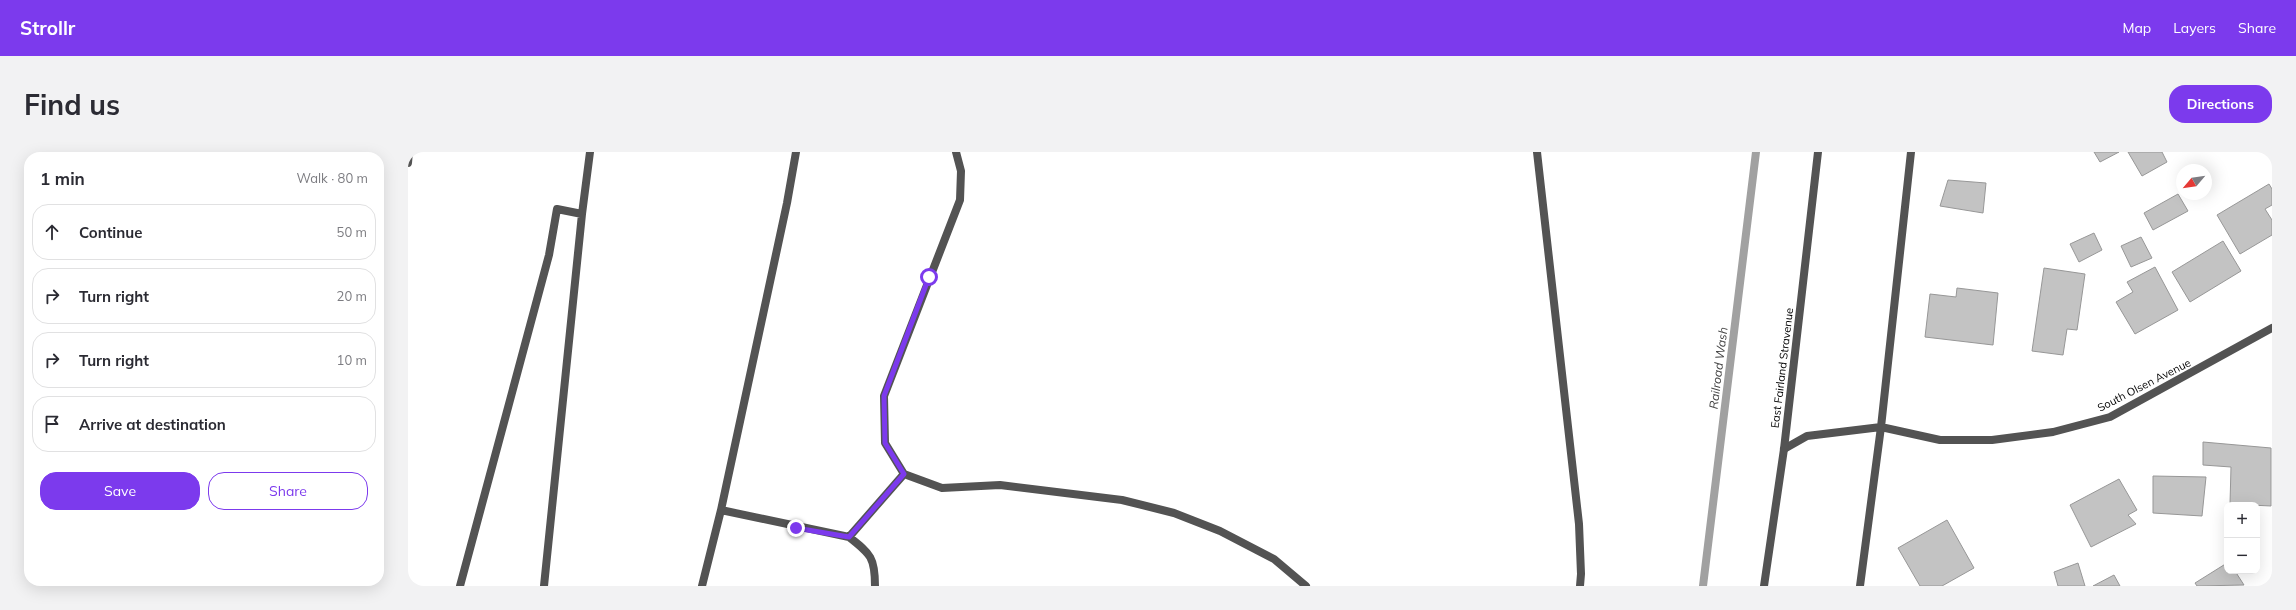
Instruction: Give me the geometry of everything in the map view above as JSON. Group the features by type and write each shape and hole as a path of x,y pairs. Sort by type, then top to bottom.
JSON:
{"street":[{"path":"408,163 409,152"},
{"path":"544,586 582,214 590,152"},
{"path":"702,586 721,510 787,203 796,152"},
{"path":"956,152 961,171 960,200 884,396 885,443 904,474 942,488 1000,485 1122,500 1174,513 1220,531 1274,559 1306,586"},
{"path":"1537,152 1578,524 1581,574 1580,586"},
{"name":"East Fairland Stravenue","path":"1764,586 1784,449 1818,152"},
{"path":"1860,586 1881,427 1911,152"},
{"path":"460,586 549,255 557,209 582,214"},
{"name":"South Olsen Avenue","path":"1784,449 1807,436 1881,427 1940,440 1992,440 2053,432 2110,417 2272,328"},
{"path":"849,537 904,474"},
{"path":"721,510 849,537 864,548 875,565 875,586"}],"building":[{"path":"2094,152 2119,152 2100,162"},
{"path":"2128,152 2162,152 2167,162 2142,176"},
{"path":"1948,180 1986,183 1983,213 1940,206"},
{"path":"2269,184 2272,189 2272,205 2265,209 2272,220 2272,235 2240,254 2217,215"},
{"path":"2176,195 2176,200 2182,200 2188,211 2153,230 2144,213"},
{"path":"2094,233 2102,250 2079,262 2070,244"},
{"path":"2141,237 2152,258 2131,267 2121,246"},
{"path":"2223,241 2241,271 2190,302 2172,272"},
{"path":"2155,267 2178,310 2135,334 2116,302 2133,292 2127,282"},
{"path":"2044,268 2085,274 2077,330 2067,329 2063,355 2032,351"},
{"path":"1957,288 1998,293 1993,345 1925,337 1930,294 1956,297"},
{"path":"2203,442 2271,448 2271,506 2260,505 2260,502 2230,502 2231,467 2203,465"},
{"path":"2153,476 2206,477 2202,516 2153,513"},
{"path":"2119,479 2137,510 2128,515 2136,524 2091,547 2070,505"},
{"path":"1947,520 1974,568 1942,586 1920,586 1898,548"},
{"path":"2078,563 2085,586 2058,586 2054,572"},
{"path":"2224,565 2224,574 2237,574 2244,585 2197,586 2195,583"},
{"path":"2114,575 2120,586 2093,586"}],"waterway":[{"name":"Railroad Wash","path":"1703,586 1756,152"}],"route":[{"path":"796,528 849,537 904,474 885,443 884,396 929,277"}]}
